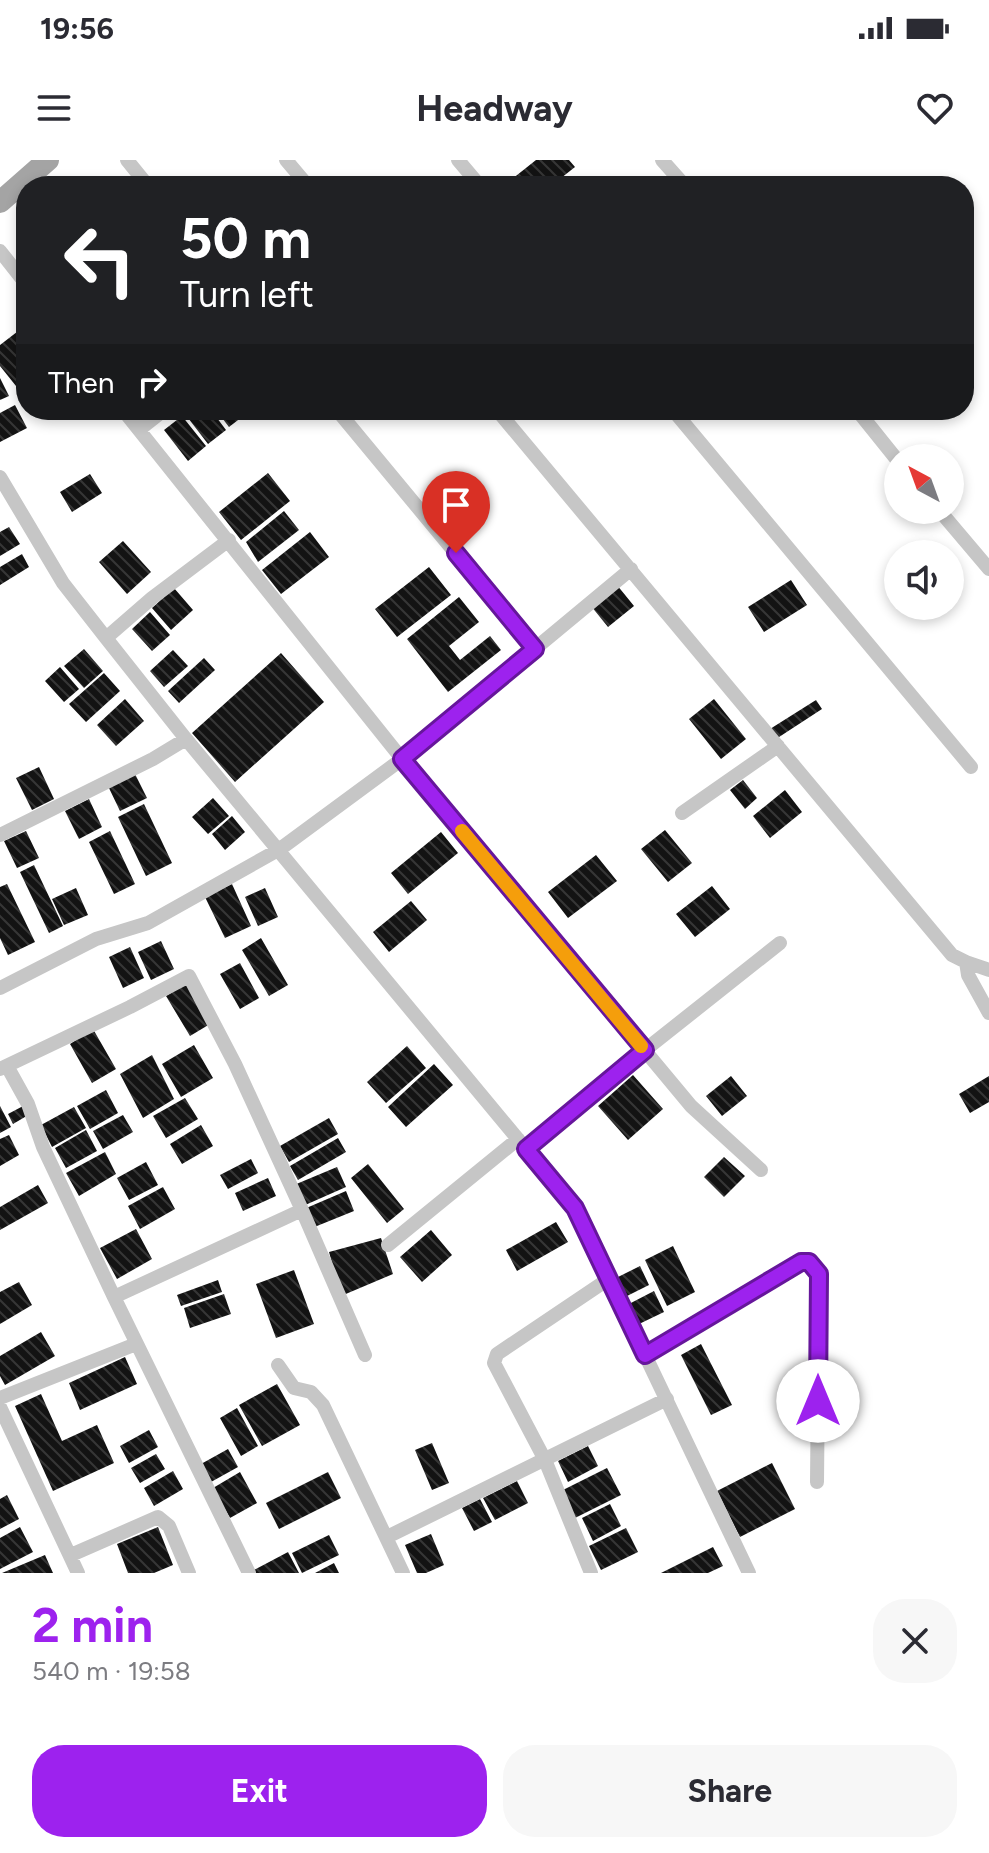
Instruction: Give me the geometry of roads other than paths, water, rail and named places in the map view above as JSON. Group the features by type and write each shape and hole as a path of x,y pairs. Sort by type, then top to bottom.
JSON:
{"main road":[{"path":"30,176 48,160"},
{"path":"0,202 16,188"}],"street":[{"path":"127,160 140,176"},
{"path":"286,160 300,176"},
{"path":"458,160 472,176"},
{"path":"662,160 676,176"},
{"path":"0,251 16,271"},
{"path":"132,420 402,759 691,1106 761,1170"},
{"path":"140,429 151,420"},
{"path":"345,420 535,649"},
{"path":"505,420 952,955 989,970"},
{"path":"681,420 971,767"},
{"path":"865,420 884,444"},
{"path":"0,477 63,583 106,638 575,1208 749,1573"},
{"path":"951,524 989,569"},
{"path":"106,638 152,598 229,540"},
{"path":"0,988 96,939 148,923 280,849 402,759 631,569"},
{"path":"0,835 153,759 186,739"},
{"path":"682,813 778,746"},
{"path":"388,1245 780,943"},
{"path":"966,962 968,975 989,1013"},
{"path":"249,1573 43,1147 28,1104 4,1068 189,976 235,1064 365,1355"},
{"path":"114,1297 302,1210"},
{"path":"645,1355 801,1262 809,1262 819,1274 817,1482"},
{"path":"591,1573 545,1460 494,1363 497,1354 610,1278"},
{"path":"0,1398 136,1344"},
{"path":"278,1365 294,1388 311,1392 323,1405 403,1573"},
{"path":"387,1537 667,1399"},
{"path":"0,1407 78,1573"},
{"path":"71,1555 158,1517 169,1526 189,1573"}]}
